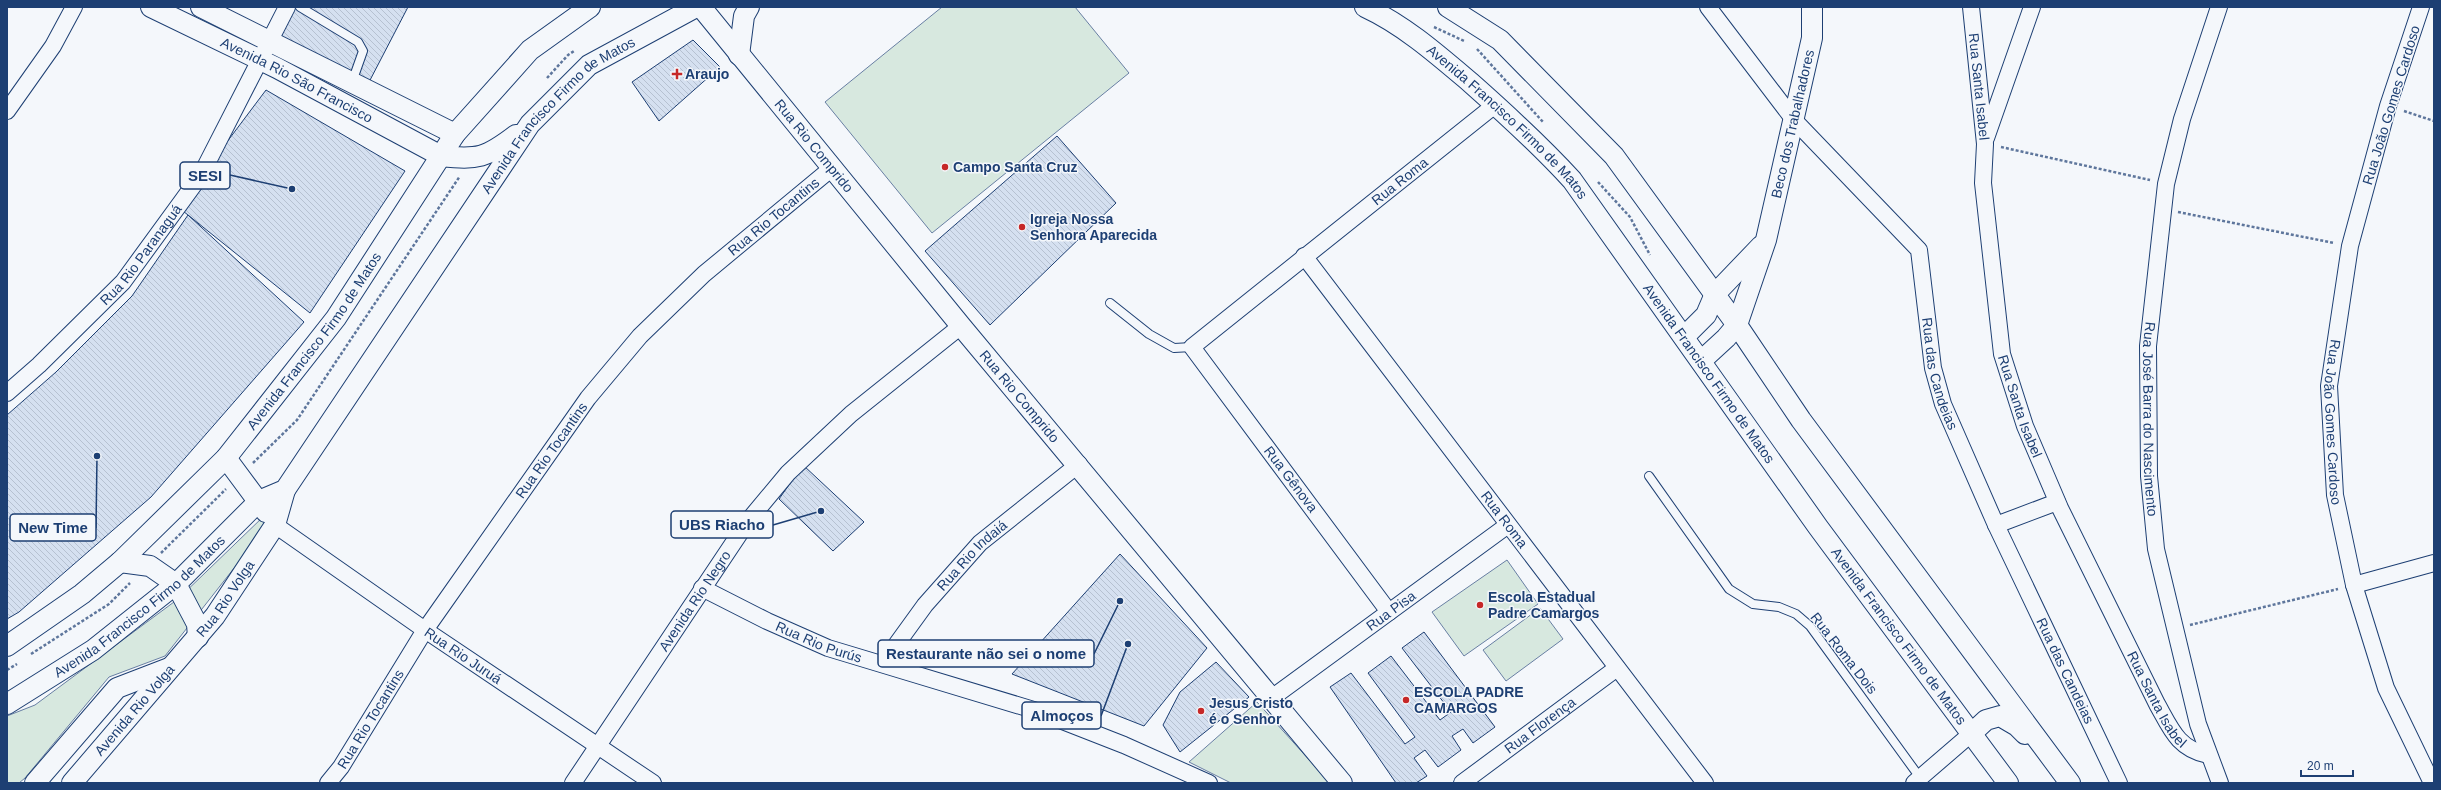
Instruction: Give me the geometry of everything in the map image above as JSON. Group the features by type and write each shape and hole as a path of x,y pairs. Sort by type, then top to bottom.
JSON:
{"street":[{"path":"7,111 53,46 74,7"},
{"name":"Avenida Rio São Francisco","path":"151,7 260,59 441,156"},
{"name":"Avenida Rio São Francisco","path":"201,7 455,134"},
{"name":"Rua Rio Paranaguá","path":"7,392 39,365 123,282 201,175 287,7"},
{"name":"Avenida Francisco Firmo de Matos","path":"7,646 82,594 120,562 226,458 336,318 455,134 530,50 590,7"},
{"name":"Avenida Francisco Firmo de Matos","path":"275,525 285,490 530,124 589,65 696,7"},
{"name":"Rua Rio Comprido","path":"701,7 961,326 1079,464 1273,697 1342,783"},
{"path":"739,55 744,16 749,7"},
{"name":"Avenida Francisco Firmo de Matos","path":"1365,7 1422,43 1496,105 1551,156 1572,180 1818,527 2008,783"},
{"path":"1448,7 1500,40 1614,156 1737,325 1801,420 2066,779"},
{"name":"Rua das Candeias","path":"1708,7 1794,120 1919,250 1932,368 1943,404 1996,525 2119,783"},
{"name":"Beco dos Trabalhadores","path":"1701,361 1726,338 1737,325 1766,240 1812,38 1812,7"},
{"name":"Rua Santa Isabel","path":"1971,7 1984,144 1983,183 2002,354 2025,426 2057,502 2157,704 2174,735 2194,752 2208,755"},
{"path":"1984,144 2032,7"},
{"name":"Rua José Barra do Nascimento","path":"2219,7 2182,119 2166,184 2148,346 2149,476 2156,549 2173,628 2198,724 2208,755 2220,783"},
{"name":"Rua João Gomes Cardoso","path":"2421,7 2388,106 2350,246 2329,386 2335,495 2354,585 2386,688 2432,783"},
{"name":"Rua Roma","path":"1192,346 1496,105"},
{"path":"441,156 470,159 495,151 530,124"},
{"name":"Rua Rio Tocantins","path":"328,783 341,767 425,630 588,398 640,336 704,274 832,168"},
{"path":"1684,337 1706,315 1715,294 1766,240"},
{"name":"Rua Roma","path":"1304,256 1704,783"},
{"name":"Avenida Rio Negro","path":"573,783 748,521 788,472 851,414 961,326"},
{"name":"Rua Gênova","path":"1192,346 1389,612"},
{"path":"226,458 259,501 275,525"},
{"name":"Rua Rio Indaiá","path":"883,663 925,605 980,544 1079,464"},
{"name":"Avenida Francisco Firmo de Matos","path":"7,704 93,650 176,584 259,501 285,490"},
{"path":"1996,525 2057,502"},
{"name":"Rua Rio Juruá","path":"275,525 425,630 653,783"},
{"name":"Rua Rio Volga","path":"171,668 215,616 275,525"},
{"name":"Rua Pisa","path":"1273,697 1508,525"},
{"path":"120,562 150,566 176,584 197,624 198,637"},
{"path":"2354,585 2434,563"},
{"name":"Rua Rio Purús","path":"702,588 766,621 828,648 883,663 1037,711 1124,745 1209,783"},
{"name":"Avenida Rio Volga","path":"35,783 117,688 171,668"},
{"name":"Avenida Rio Volga","path":"72,783 171,668"},
{"name":"Rua Florença","path":"1462,783 1617,668"},
{"path":"1920,781 1986,720 2000,716 2017,726 2066,779"}],"lane":[{"path":"300,7 358,42 363,51 352,82"},
{"path":"1110,303 1149,334 1174,348 1192,346"},
{"name":"Rua Roma Dois","path":"1648,476 1729,589 1753,604 1779,607 1796,614 1810,626 1920,781"}],"path":[{"path":"2388,106 2434,121"},
{"path":"1984,144 2166,184"},
{"path":"2163,209 2350,246"},
{"path":"2173,628 2354,585"}],"shaded area":[{"name":"Campo Santa Cruz","path":"942,7 1075,7 1129,73 932,233 825,102"},
{"path":"265,515 264,530 165,656 109,677 25,778 19,783 7,783 7,716 35,705 178,599"},
{"path":"1507,560 1538,604 1464,656 1432,612"},
{"path":"1540,608 1563,639 1506,681 1483,650"},
{"path":"1257,702 1330,783 1231,783 1189,762"}],"building":[{"path":"293,7 408,7 368,84 274,39"},
{"name":"Araujo","path":"693,40 720,67 659,121 632,82"},
{"path":"266,90 405,171 310,313 178,207"},
{"name":"Igreja Nossa Senhora Aparecida","path":"1057,136 1116,203 990,325 925,251"},
{"path":"188,215 304,322 151,497 19,612 7,619 7,415 56,372 132,296"},
{"path":"803,465 864,522 833,551 779,499"},
{"path":"1120,554 1207,648 1144,726 1012,674"},
{"name":"ESCOLA PADRE CAMARGOS","path":"1424,632 1495,727 1473,743 1463,729 1452,736 1461,750 1438,767 1425,750 1414,758 1427,776 1416,783 1396,783 1330,687 1351,673 1405,744 1415,737 1368,673 1391,656 1440,720 1451,712 1402,648"},
{"name":"Jesus Cristo é o Senhor","path":"1216,662 1249,697 1180,752 1163,725 1180,692"}],"place":[{"name":"Araujo","path":"677,74"},
{"name":"Campo Santa Cruz","path":"945,167"},
{"name":"SESI","path":"292,189"},
{"name":"Igreja Nossa Senhora Aparecida","path":"1022,227"},
{"name":"New Time","path":"97,456"},
{"name":"UBS Riacho","path":"821,511"},
{"name":"Restaurante não sei o nome","path":"1120,601"},
{"name":"Escola Estadual Padre Camargos","path":"1480,605"},
{"name":"Almoços","path":"1128,644"},
{"name":"ESCOLA PADRE CAMARGOS","path":"1406,700"},
{"name":"Jesus Cristo é o Senhor","path":"1201,711"}]}
